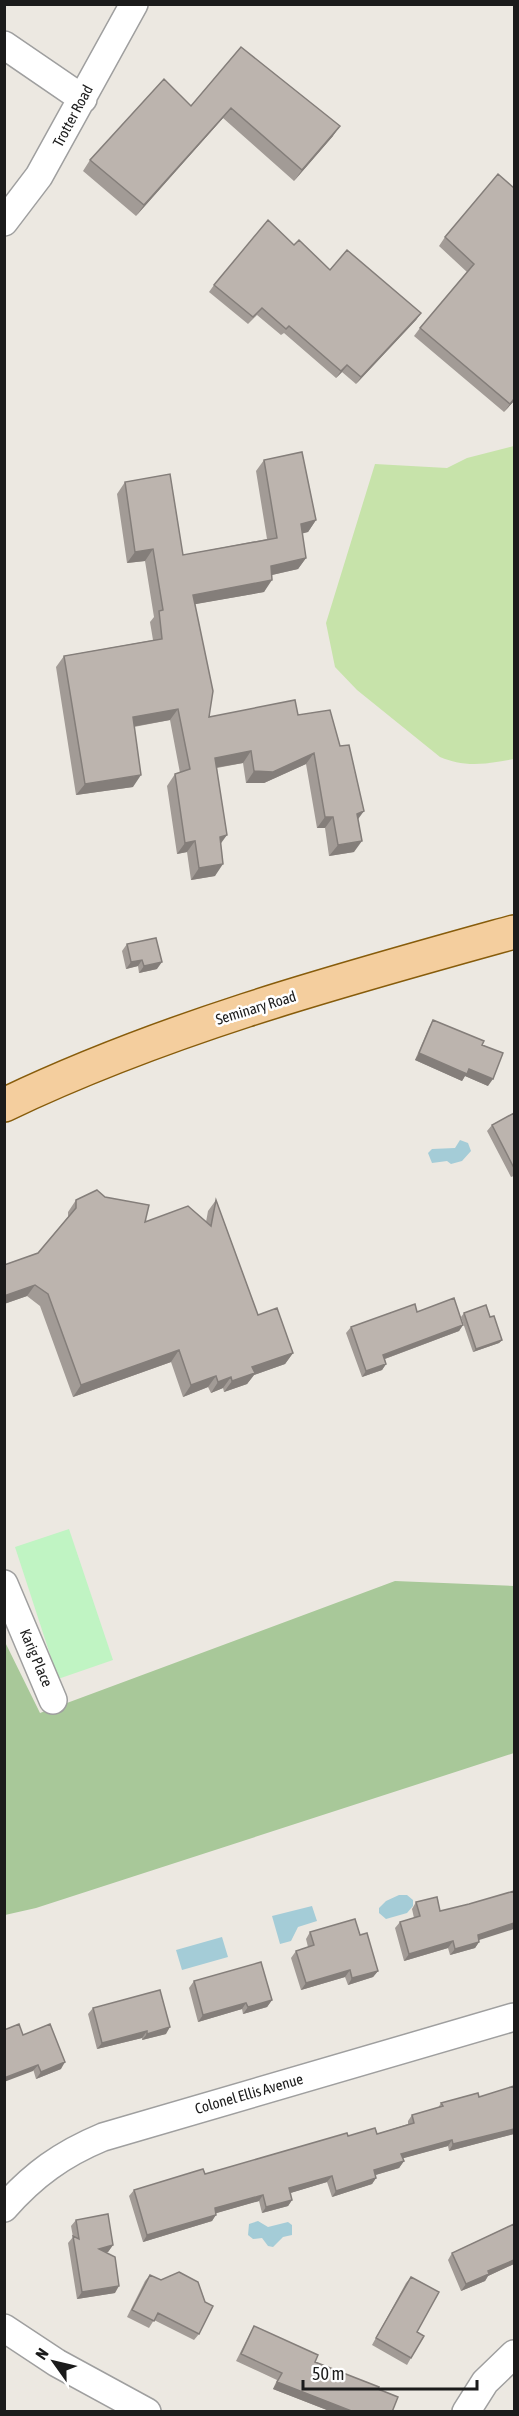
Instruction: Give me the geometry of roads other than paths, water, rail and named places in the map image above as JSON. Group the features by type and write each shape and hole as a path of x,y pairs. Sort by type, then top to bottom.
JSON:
{"main road":[{"name":"Seminary Road","path":"4,1105 97,1064 208,1022 514,932"}],"street":[{"name":"Trotter Road","path":"4,222 39,177 134,4"},
{"path":"4,45 83,99"},
{"name":"Karig Place","path":"4,1584 53,1700"},
{"name":"Colonel Ellis Avenue","path":"4,2208 36,2174 55,2160 103,2137 514,2017"},
{"path":"4,2328 57,2363 147,2412"},
{"path":"466,2412 485,2382 514,2354"}],"water":[{"path":"460,1140 468,1143 471,1151 462,1161 451,1164 447,1161 432,1163 428,1153 432,1149 455,1148"},
{"path":"399,1895 407,1895 413,1900 413,1906 407,1913 386,1919 379,1913 379,1908 386,1901"},
{"path":"312,1906 317,1921 298,1927 291,1941 280,1944 272,1916"},
{"path":"222,1937 228,1957 182,1970 176,1950"},
{"path":"258,2221 268,2227 288,2222 292,2225 292,2235 283,2237 273,2247 268,2246 262,2238 253,2239 248,2235 249,2224"}]}
